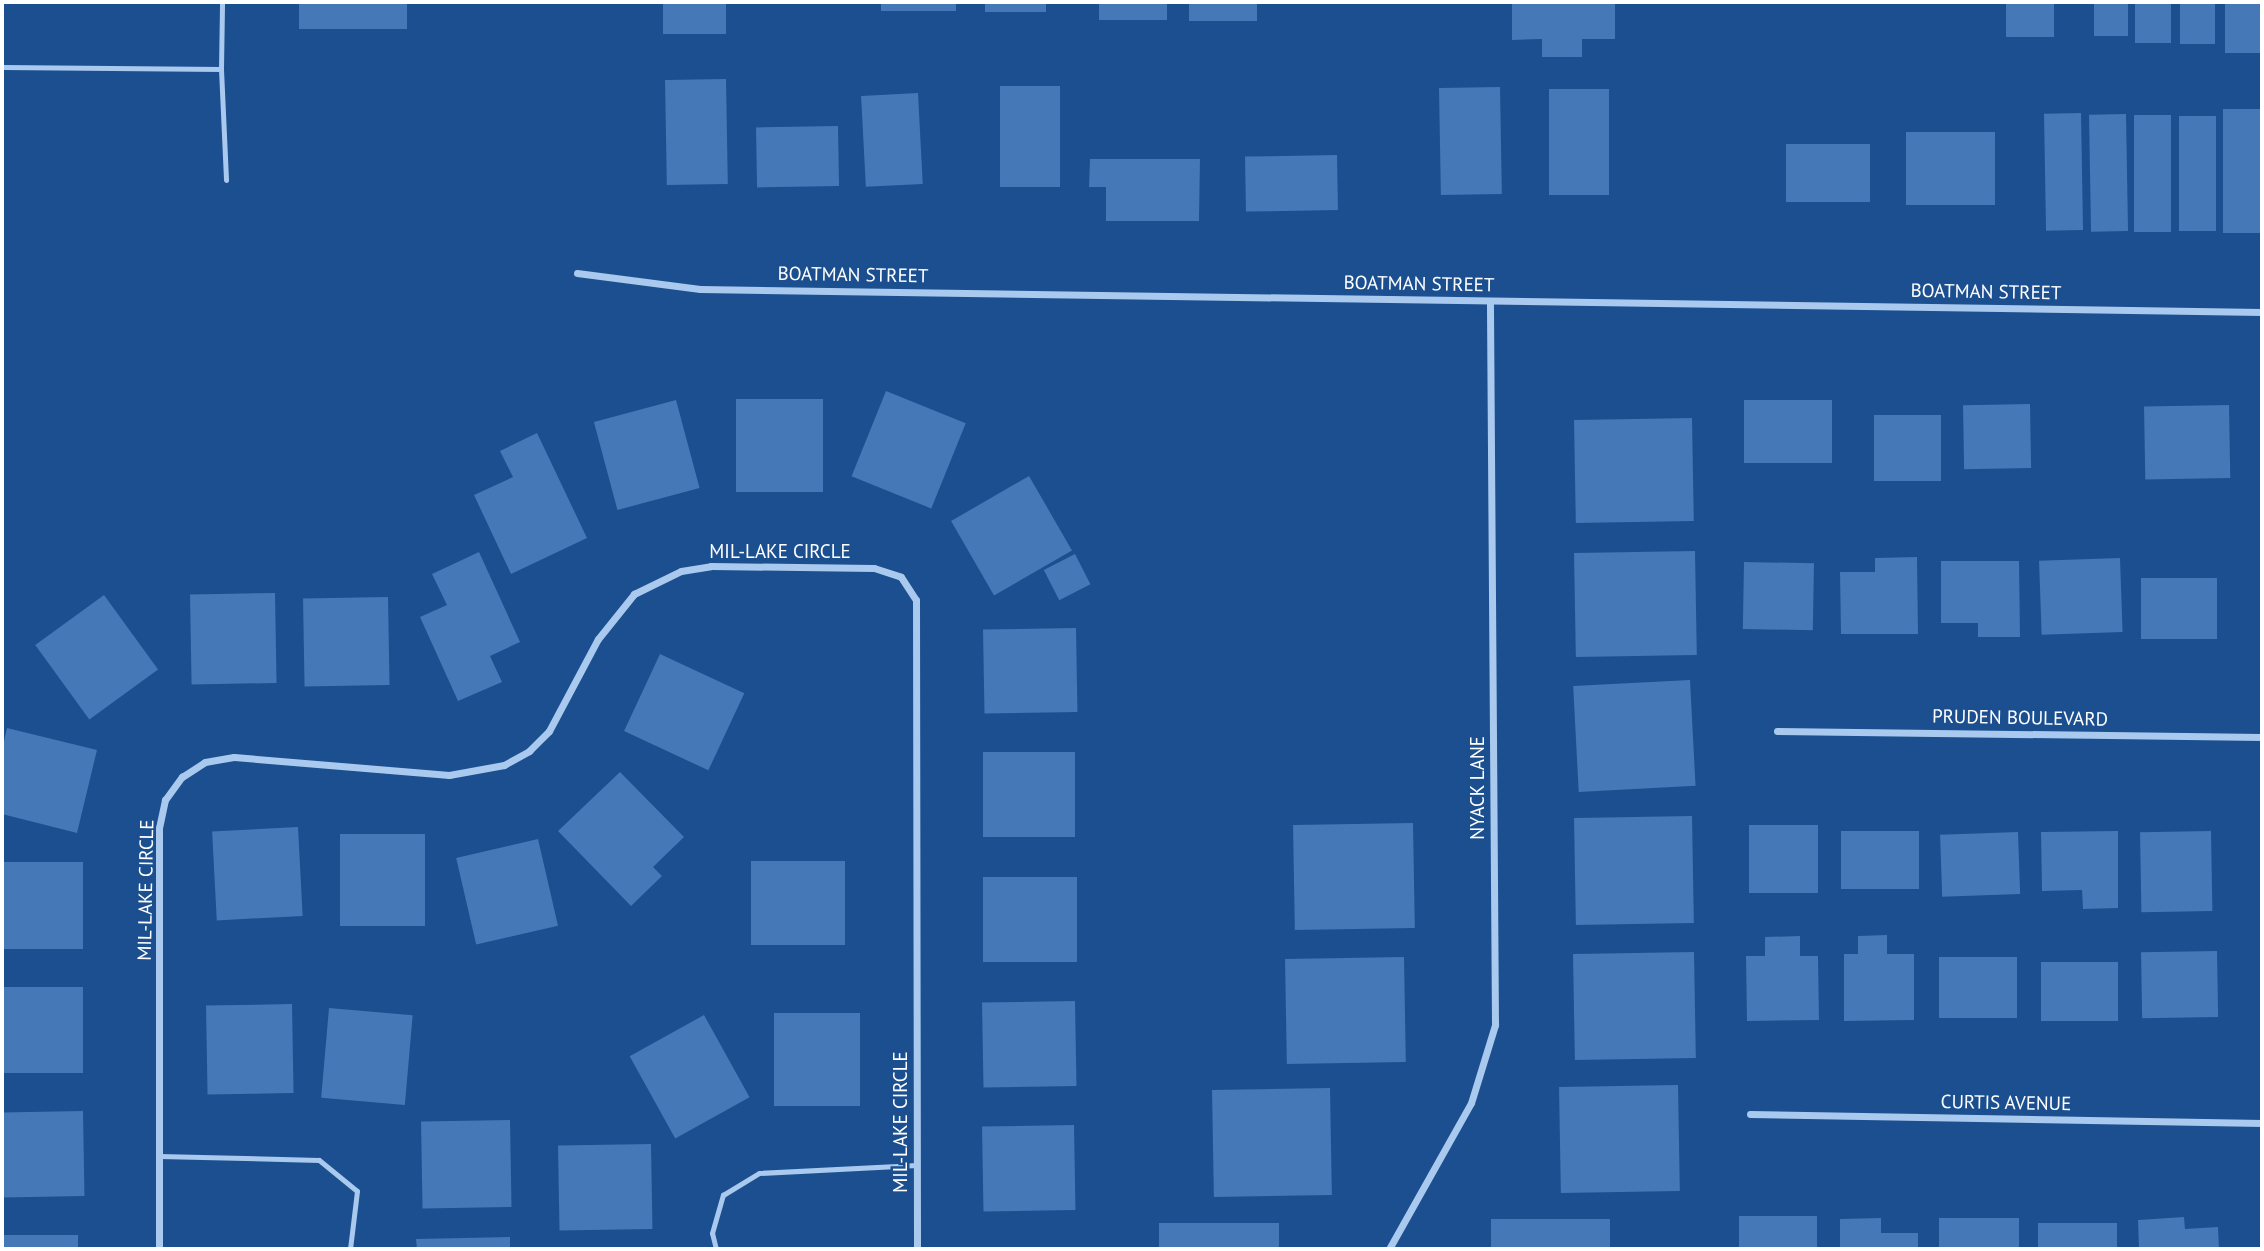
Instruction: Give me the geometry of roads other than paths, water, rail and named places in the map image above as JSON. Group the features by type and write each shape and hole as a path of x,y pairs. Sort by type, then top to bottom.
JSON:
{"street":[{"name":"BOATMAN STREET","path":"577,273 700,289 2262,312"},
{"name":"NYACK LANE","path":"1389,1249 1471,1103 1495,1025 1490,301"},
{"name":"MIL-LAKE CIRCLE","path":"159,1249 159,828 165,800 181,777 205,762 234,757 449,775 504,765 529,751 549,731 598,639 634,594 681,571 711,566 874,568 901,577 916,600 917,1249"},
{"name":"PRUDEN BOULEVARD","path":"1777,731 2262,737"},
{"name":"CURTIS AVENUE","path":"1750,1114 2262,1123"}],"lane":[{"path":"222,2 221,69 226,180"},
{"path":"2,67 221,69"},
{"path":"159,1156 319,1160 357,1191 350,1249"},
{"path":"716,1249 712,1233 723,1195 759,1174 917,1165"}]}
